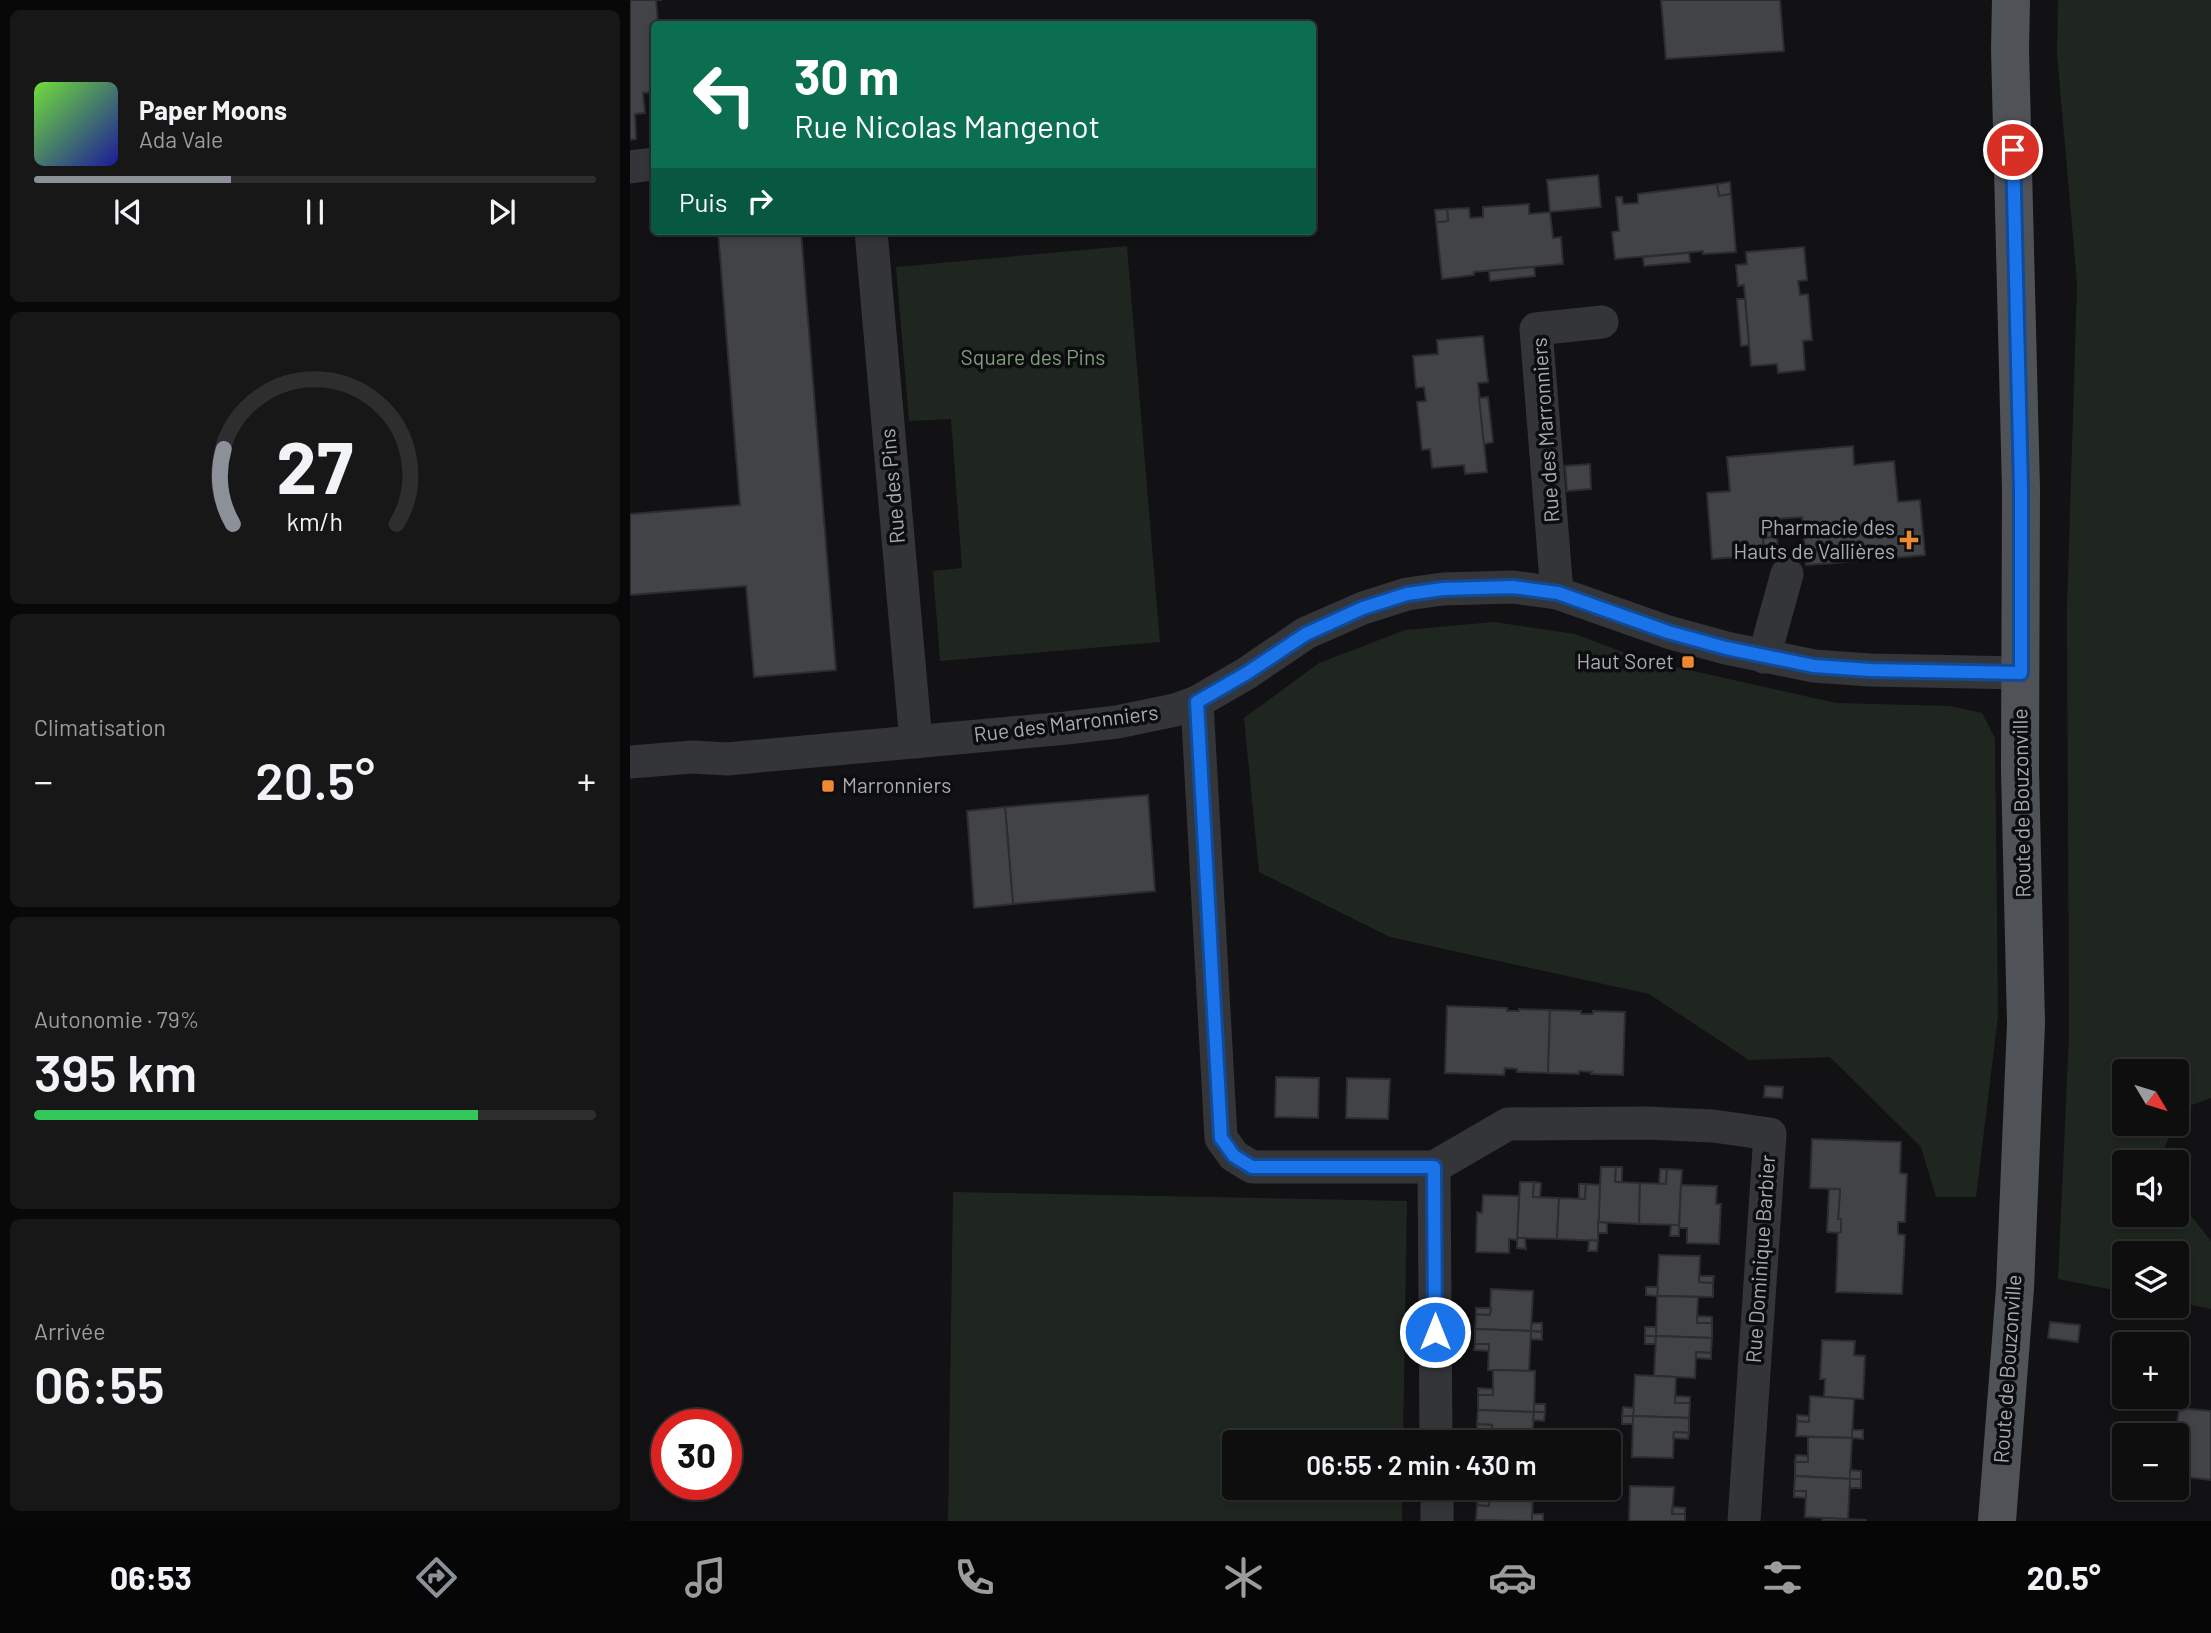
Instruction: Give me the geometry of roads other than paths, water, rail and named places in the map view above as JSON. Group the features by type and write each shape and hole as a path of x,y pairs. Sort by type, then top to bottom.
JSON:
{"main road":[{"name":"Route de Bouzonville","path":"1997,1521 2015,1288 2026,1023 2020,780 2021,475 2011,0"}],"street":[{"path":"630,167 651,164"},
{"name":"Rue des Pins","path":"871,235 916,742"},
{"name":"Rue des Marronniers","path":"1558,593 1536,329 1602,323"},
{"path":"1764,657 1787,574"},
{"name":"Rue des Marronniers","path":"630,762 692,757 727,759 916,742 1117,722 1175,710 1197,702 1247,673 1306,634 1363,608 1407,594 1443,589 1513,587 1558,593 1668,632 1764,657 1814,666 2021,673"},
{"path":"1197,702 1221,1138 1234,1156 1252,1167 1434,1167 1436,1430"},
{"name":"Rue Dominique Barbier","path":"1434,1167 1508,1124 1713,1126 1770,1134 1744,1521"},
{"path":"1437,1500 1437,1521"}],"place":[{"name":"Pharmacie des Hauts de Vallières","path":"1909,540"},
{"name":"Haut Soret","path":"1688,662"},
{"name":"Marronniers","path":"828,786"}],"park label":[{"name":"Square des Pins","path":"1033,358"}]}
